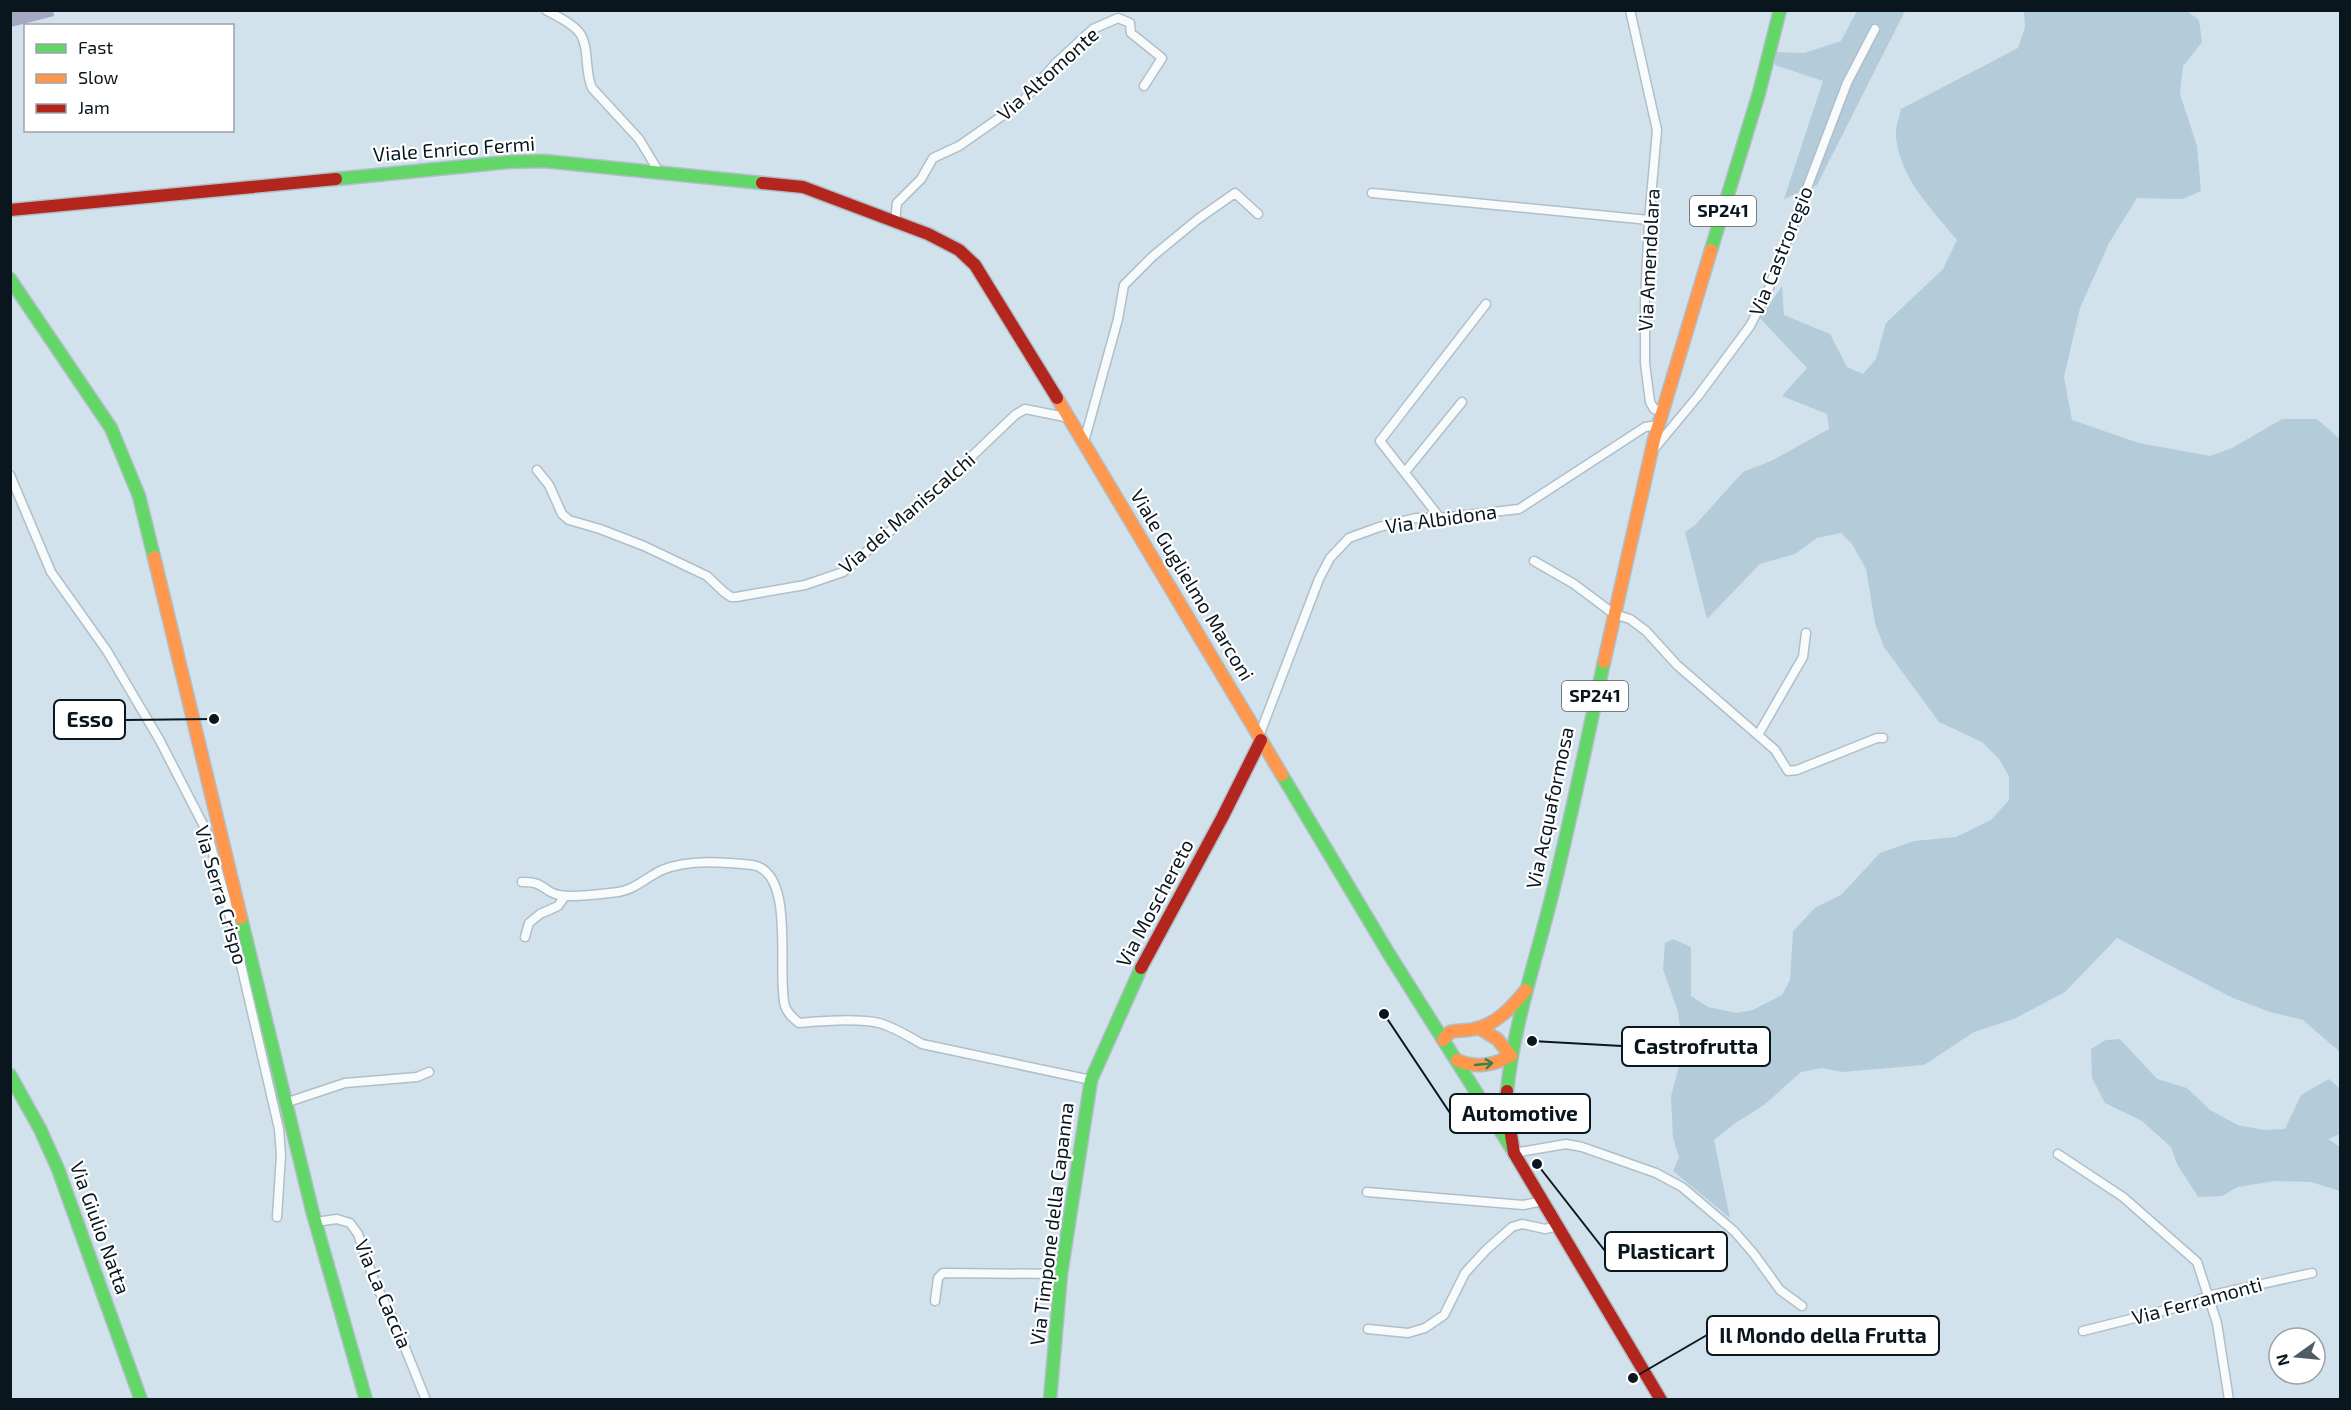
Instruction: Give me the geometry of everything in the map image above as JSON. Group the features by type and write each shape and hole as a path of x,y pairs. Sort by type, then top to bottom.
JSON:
{"main road":[{"name":"SP241","path":"1658,425 1759,93 1780,10"},
{"name":"Viale Enrico Fermi","path":"10,210 508,162 544,161 803,187 895,222"},
{"name":"Viale Guglielmo Marconi","path":"895,222 949,244 975,265 1070,418 1389,954 1423,1005"},
{"path":"10,279 111,428 139,496 285,1103 315,1222 366,1400"},
{"name":"Via Acquaformosa","path":"1526,989 1552,896 1658,425"},
{"name":"Via Moschereto","path":"1090,1084 1139,972 1217,828 1260,738"},
{"name":"SP241","path":"1515,1153 1506,1104 1511,1056 1526,989"},
{"path":"1443,1040 1454,1030 1479,1028 1511,1009 1526,989"},
{"path":"1423,1005 1454,1030"},
{"path":"1423,1005 1515,1153 1661,1400"},
{"path":"1457,1060 1465,1064 1485,1066 1511,1056 1503,1044 1491,1033 1479,1028"},
{"name":"Via Giulio Natta","path":"10,1075 40,1128 58,1169 141,1400"},
{"name":"Via Timpone della Capanna","path":"1050,1400 1061,1274 1090,1084"}],"street":[{"path":"546,10 577,30 583,38 587,78 592,88 639,139 659,172"},
{"name":"Via Amendolara","path":"1630,10 1657,130 1649,220 1645,363 1650,402 1654,409 1663,411"},
{"name":"Via Altomonte","path":"895,222 897,203 921,179 933,158 959,146 1022,102 1056,63 1093,29 1118,18 1130,23 1131,33 1161,58 1144,86"},
{"name":"Via Castroregio","path":"1651,451 1691,405 1750,327 1767,293 1847,82 1875,29"},
{"path":"1084,442 1116,329 1124,285 1153,256 1198,219 1235,193 1258,214"},
{"path":"1372,193 1649,220"},
{"path":"1440,518 1380,441 1486,303"},
{"path":"1405,472 1462,402"},
{"name":"Via dei Maniscalchi","path":"537,470 549,485 562,514 569,520 600,528 708,576 731,597 805,585 843,572 925,501 1015,415 1025,409 1070,418"},
{"name":"Via Albidona","path":"1260,738 1319,579 1335,552 1349,538 1379,527 1416,518 1440,518 1519,509 1645,427 1658,425"},
{"name":"Via Serra Crispo","path":"10,474 51,572 113,661 159,739 207,832 226,900 279,1129 281,1155 277,1217"},
{"path":"1534,561 1574,584 1614,614 1630,619 1646,631 1677,665 1774,750 1788,771 1797,770 1877,738 1883,738"},
{"path":"1758,735 1803,657 1806,633"},
{"path":"522,882 535,882 557,895 566,896 621,892 673,866 721,862 767,869 777,892 783,931 785,1006 799,1023 819,1021 878,1023 897,1030 922,1044 1090,1084"},
{"path":"525,937 529,923 540,914 558,906 566,896"},
{"path":"285,1103 345,1083 417,1077 429,1072"},
{"path":"1515,1153 1566,1144 1582,1147 1656,1173 1682,1187 1734,1231 1754,1254 1779,1290 1803,1306"},
{"path":"2058,1154 2123,1197 2197,1262 2217,1323 2229,1400"},
{"path":"1367,1192 1523,1205 1543,1201"},
{"name":"Via La Caccia","path":"315,1222 337,1219 350,1223 358,1234 375,1283 395,1323 426,1400"},
{"path":"1368,1329 1408,1333 1425,1328 1444,1315 1465,1273 1512,1227 1522,1224 1545,1229 1558,1226"},
{"path":"935,1301 938,1278 943,1273 1061,1274"},
{"name":"Via Ferramonti","path":"2083,1331 2190,1304 2208,1296 2312,1273"}],"shaded area":[{"path":"11,10 53,11 54,16 11,27"},
{"path":"1857,11 1905,11 1817,185 1784,199 1823,81 1775,65 1775,52 1804,53 1841,41"},
{"path":"2024,11 2187,11 2199,20 2202,42 2183,66 2180,94 2197,146 2201,191 2183,199 2137,198 2109,243 2080,308 2064,377 2072,420 2139,443 2210,456 2232,448 2282,419 2317,419 2340,439 2340,1052 2303,1020 2270,1012 2233,998 2117,938 2065,992 2014,1019 1974,1032 1924,1065 1842,1072 1822,1068 1801,1072 1764,1105 1714,1140 1730,1218 1673,1171 1679,1157 1673,1138 1671,1096 1683,1052 1678,1012 1663,969 1665,943 1673,939 1691,947 1691,996 1708,1007 1736,1013 1753,1010 1782,995 1790,980 1793,931 1816,907 1841,895 1880,853 1914,841 1956,837 1991,820 2009,800 2009,776 1999,759 1982,742 1939,722 1884,647 1875,623 1866,569 1852,544 1841,533 1817,538 1795,554 1760,564 1707,619 1685,532 1695,525 1743,472 1771,461 1829,429 1827,414 1782,396 1807,368 1760,318 1782,286 1784,315 1830,334 1847,367 1863,374 1876,359 1886,323 1943,269 1957,240 1919,193 1904,166 1896,137 1901,109 2018,48 2025,27"},
{"path":"2120,1039 2157,1079 2187,1088 2210,1110 2238,1125 2263,1130 2285,1129 2301,1095 2329,1079 2340,1089 2340,1134 2328,1139 2340,1147 2340,1191 2311,1182 2274,1181 2238,1187 2222,1196 2198,1197 2177,1164 2171,1147 2142,1121 2105,1103 2092,1078 2091,1049 2106,1040"}],"traffic: fast":[{"path":"1711,250 1759,93 1780,10"},
{"path":"336,179 508,162 544,161 762,183"},
{"path":"10,279 111,428 139,496 154,557"},
{"path":"1507,1091 1520,1016 1559,866 1604,662"},
{"path":"1282,775 1389,954 1512,1149"},
{"path":"241,918 312,1210 366,1400"},
{"path":"1050,1400 1061,1274 1091,1080 1141,968"},
{"path":"10,1075 40,1129 58,1169 141,1400"}],"traffic: slow":[{"path":"1604,662 1654,440 1711,250"},
{"path":"1057,398 1282,775"},
{"path":"154,557 241,918"},
{"path":"1443,1040 1450,1032 1474,1029 1489,1024 1509,1009 1526,990"},
{"path":"1457,1060 1484,1065 1511,1056 1497,1039 1479,1028"}],"traffic: jam":[{"path":"10,210 336,179"},
{"path":"762,183 803,187 928,234 959,250 975,265 1057,398"},
{"path":"1141,968 1222,818 1261,740"},
{"path":"1507,1091 1506,1104 1514,1153 1661,1400"}],"place":[{"name":"Esso","path":"214,719"},
{"name":"Automotive","path":"1384,1014"},
{"name":"Castrofrutta","path":"1532,1041"},
{"name":"Plasticart","path":"1537,1164"},
{"name":"Il Mondo della Frutta","path":"1633,1378"}]}
